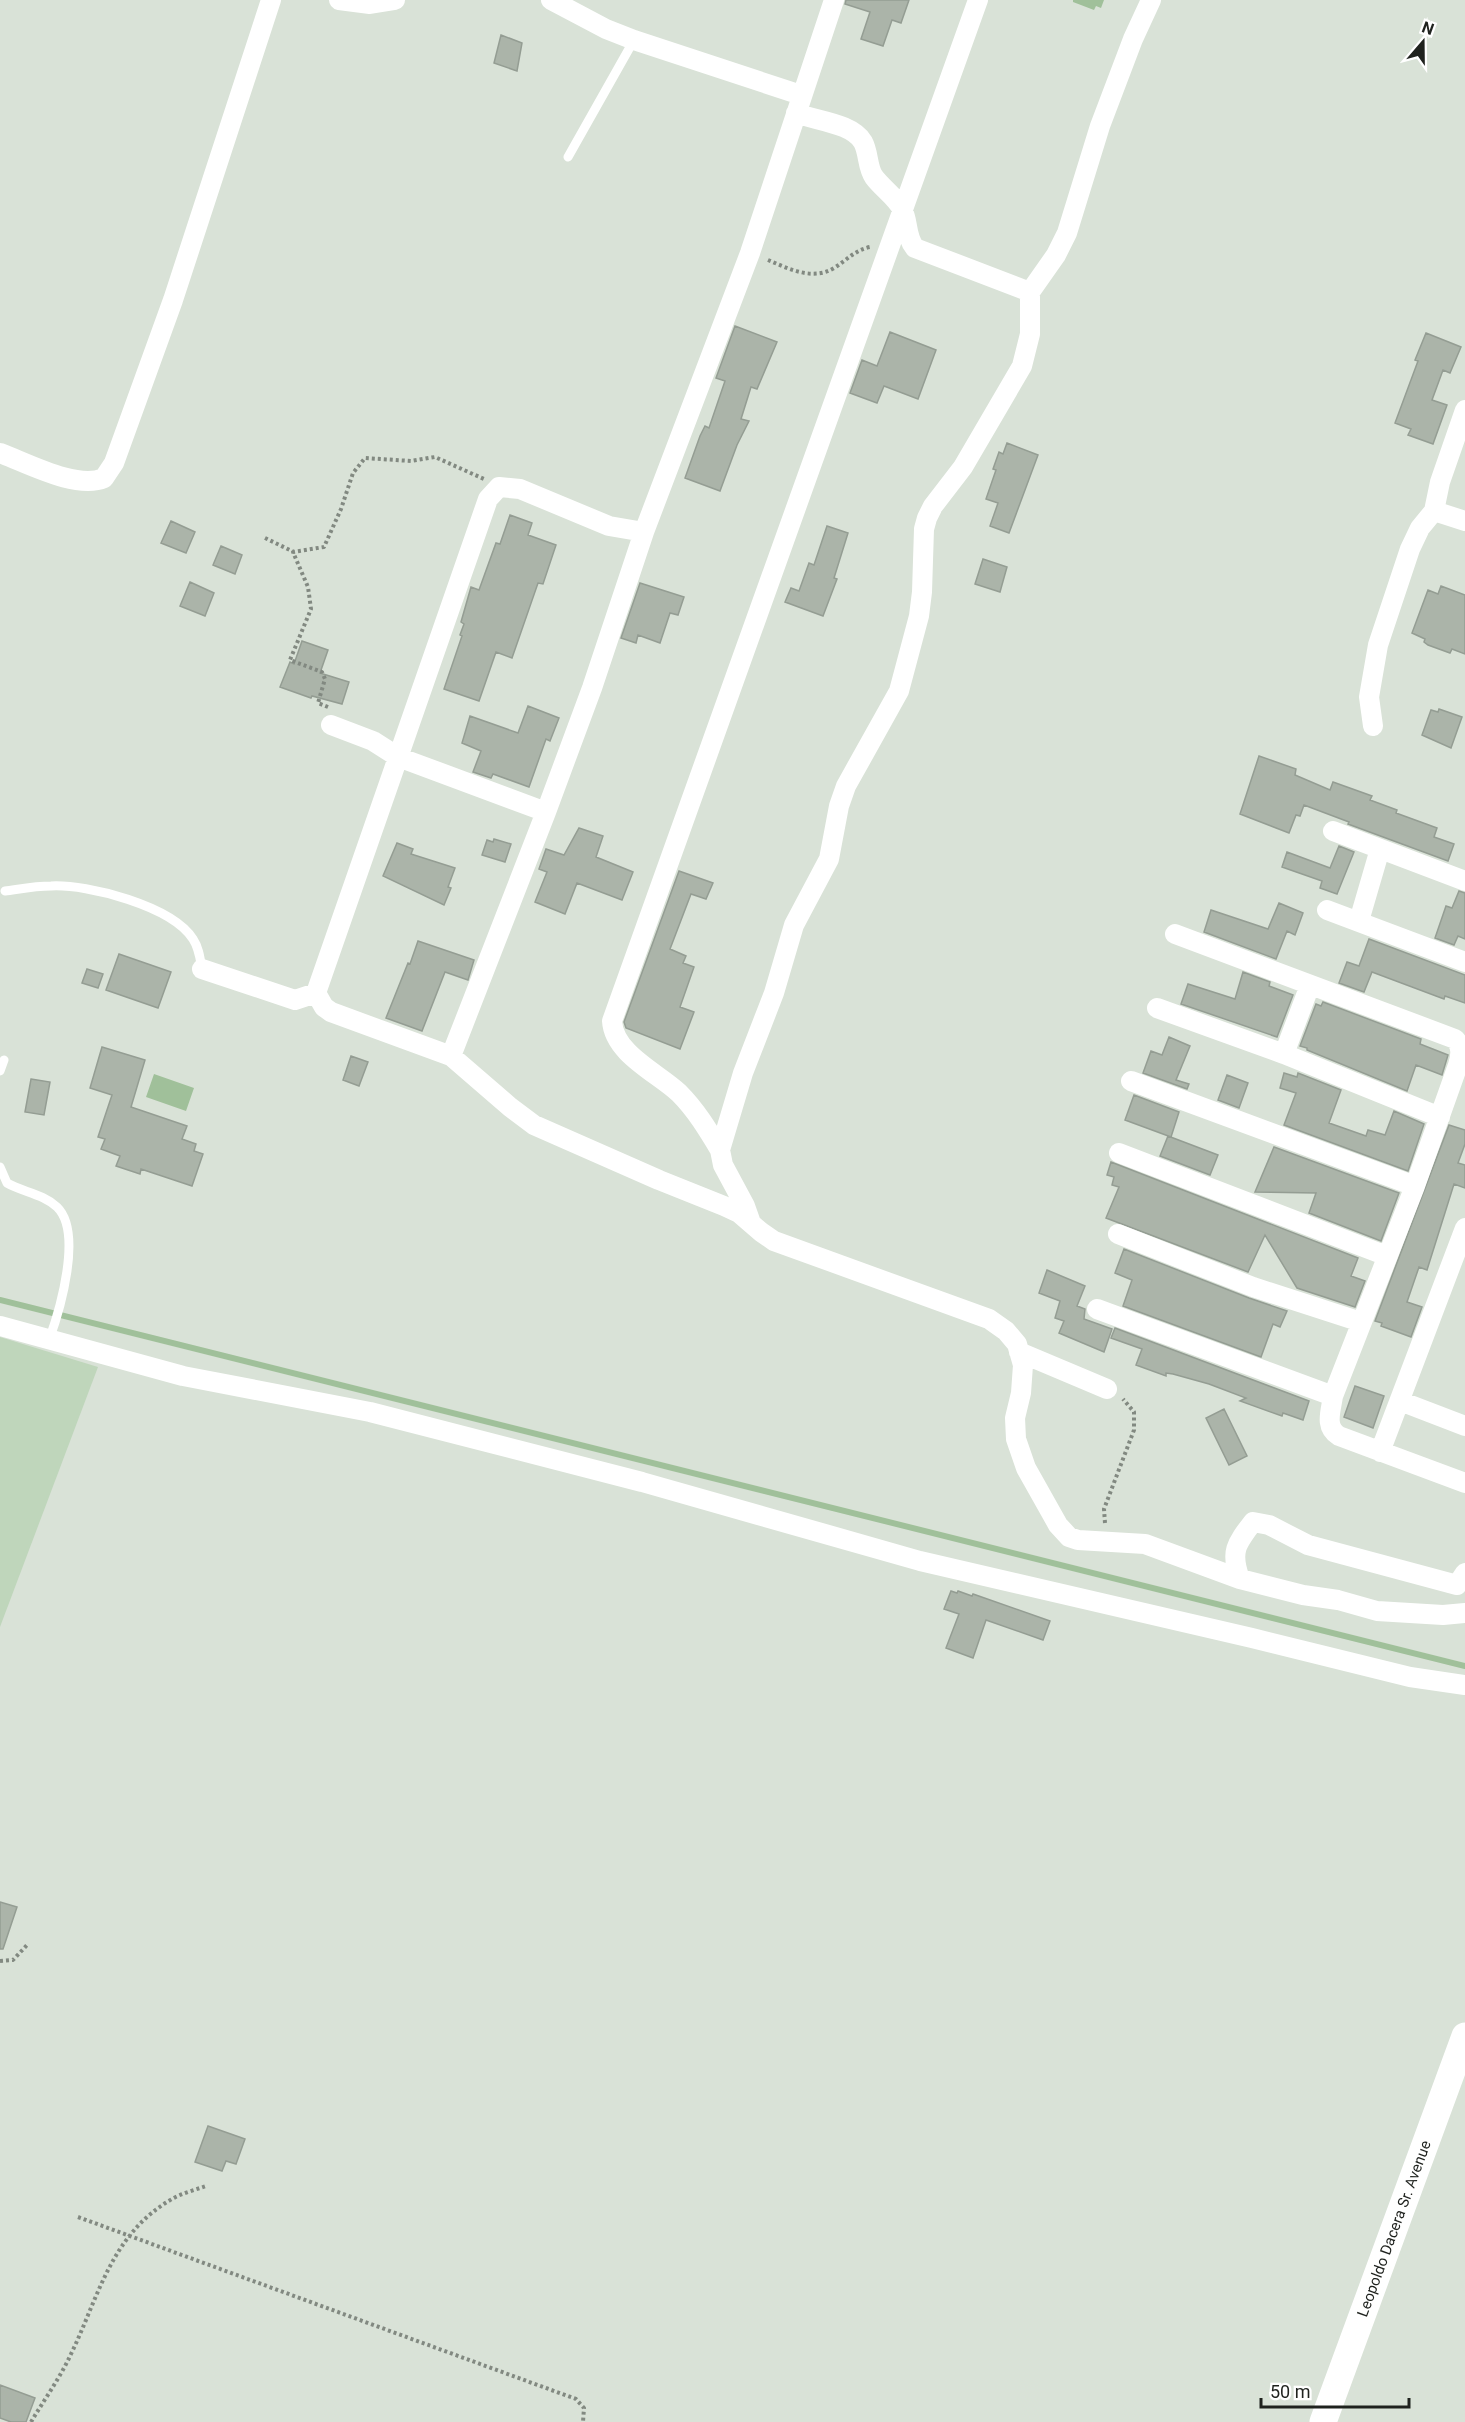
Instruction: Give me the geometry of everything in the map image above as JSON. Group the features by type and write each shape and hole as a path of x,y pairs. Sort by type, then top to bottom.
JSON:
{"main road":[{"name":"Leopoldo Dacera Sr. Avenue","path":"1323,2422 1465,2036"}],"street":[{"path":"0,453 71,479 87,482 104,478 114,463 173,300 271,0"},
{"path":"339,0 370,4 395,0"},
{"path":"551,0 606,29 799,104 814,120 843,126 858,134 864,144 873,176 903,210 909,240 915,248 1030,292"},
{"path":"451,1056 546,812 592,688 644,532 750,253 834,0"},
{"path":"751,1223 745,1206 723,1165 720,1150 699,1116 680,1094 621,1044 612,1032 612,1021 978,0"},
{"path":"720,1150 743,1073 774,993 794,925 829,859 839,806 846,786 899,692 919,616 924,529 927,518 933,506 963,467 1022,366 1030,334 1030,292 1056,255 1067,233 1104,115 1132,39 1152,0"},
{"path":"1372,726 1370,697 1378,645 1410,549 1420,528 1434,511 1440,482 1465,410"},
{"path":"644,532 609,526 509,486 499,488 488,500 316,993 324,1007 331,1012 451,1056 534,1125 724,1206 774,1241 989,1319 1006,1331 1017,1344 1023,1365 1021,1392 1015,1418 1016,1438 1026,1468 1058,1524 1069,1537 1078,1540 1145,1544 1240,1579 1303,1595 1338,1600 1377,1611 1443,1615 1465,1613"},
{"path":"1434,511 1465,522"},
{"path":"335,726 372,741 398,757 546,812"},
{"path":"1333,831 1465,881"},
{"path":"1359,921 1380,849"},
{"path":"1327,909 1465,962"},
{"path":"1175,934 1455,1039 1459,1044 1461,1057 1415,1186 1333,1396 1329,1424 1332,1432 1465,1483"},
{"path":"202,969 295,1000 316,993"},
{"path":"1284,1054 1310,985"},
{"path":"1157,1008 1284,1054 1440,1117"},
{"path":"1131,1081 1415,1186"},
{"path":"1119,1153 1387,1256"},
{"path":"1380,1452 1465,1228"},
{"path":"1118,1234 1253,1287 1361,1322"},
{"path":"1096,1309 1333,1396"},
{"path":"0,1326 51,1334 183,1376 382,1415 642,1482 920,1561 1410,1677 1465,1685"},
{"path":"1019,1352 1107,1389"},
{"path":"1400,1401 1465,1426"},
{"path":"1240,1579 1234,1562 1235,1551 1241,1536 1253,1522 1269,1525 1308,1545 1458,1586 1465,1573"}],"lane":[{"path":"568,157 634,40"},
{"path":"5,891 52,885 92,890 135,901 174,922 192,937 200,952 202,969"},
{"path":"0,1071 4,1060"},
{"path":"0,1167 7,1183 50,1201 63,1213 68,1230 69,1256 51,1334"}],"path":[{"path":"750,253 798,272 816,274 833,269 858,249 893,241"},
{"path":"265,538 294,552 324,547 341,509 353,473 365,458 411,461 435,457 499,488"},
{"path":"294,552 308,587 311,609 290,660 322,672 325,679 318,703 337,710 335,726"},
{"path":"1107,1389 1129,1404 1134,1412 1135,1421 1131,1440 1104,1509 1111,1541"},
{"path":"0,1961 13,1960 28,1944"},
{"path":"31,2422 71,2355 119,2247 145,2218 173,2198 206,2186"},
{"path":"78,2217 576,2399 584,2408 583,2422"}],"shaded area":[{"path":"1073,0 1104,0 1101,8 1096,6 1094,10 1073,2"},
{"path":"154,1074 194,1088 186,1111 146,1097"},
{"path":"0,1337 98,1367 0,1627"}],"building":[{"path":"846,0 909,0 901,23 892,20 883,46 861,39 870,12 845,4"},
{"path":"501,35 522,43 517,71 494,63"},
{"path":"735,326 777,342 757,389 751,387 741,419 749,421 737,445 720,491 685,478 700,436 705,426 709,428 725,381 716,378"},
{"path":"890,332 936,350 918,399 884,386 877,403 850,393 862,360 877,366"},
{"path":"1426,333 1461,347 1450,373 1443,370 1432,400 1447,405 1433,444 1408,435 1411,429 1395,423"},
{"path":"1007,443 1038,455 1009,533 990,526 998,503 986,499 996,470 993,469 999,452 1003,454"},
{"path":"510,515 532,523 528,535 556,545 543,584 538,583 512,658 496,652 479,701 444,689 462,636 460,635 464,624 461,622 471,587 479,590 496,543 500,544"},
{"path":"171,521 195,532 186,553 161,543"},
{"path":"827,526 848,533 834,578 837,579 823,616 785,602 791,588 799,591 809,563 814,565"},
{"path":"221,546 242,555 235,574 213,565"},
{"path":"983,559 1007,567 1000,592 975,584"},
{"path":"190,582 214,593 205,616 180,606"},
{"path":"640,583 684,597 678,615 670,613 660,643 638,635 636,643 621,638"},
{"path":"1441,586 1465,595 1465,654 1452,649 1450,653 1428,645 1424,642 1425,639 1412,633 1428,590 1438,594"},
{"path":"302,641 328,650 320,673 349,682 342,704 312,696 311,698 280,687 290,662 294,664"},
{"path":"528,706 559,718 550,741 546,739 529,787 493,774 491,778 473,772 481,751 462,743 470,716 518,733"},
{"path":"1439,709 1462,717 1451,748 1422,735 1431,710 1438,712"},
{"path":"1259,756 1296,769 1295,775 1330,790 1333,782 1372,796 1370,800 1397,810 1396,813 1437,828 1434,837 1454,844 1448,861 1304,805 1300,816 1296,815 1289,833 1240,814"},
{"path":"579,828 603,836 596,857 633,872 622,900 577,883 565,914 535,902 547,872 539,869 546,849 564,855"},
{"path":"494,839 511,844 505,862 482,855 487,840 493,842"},
{"path":"397,843 413,849 411,854 455,868 448,887 451,888 444,905 383,876"},
{"path":"1339,846 1354,852 1337,894 1320,888 1322,881 1282,867 1287,852 1330,868"},
{"path":"679,871 713,883 706,899 691,894 670,949 686,956 683,963 694,967 680,1007 694,1012 680,1049 626,1028 624,1022"},
{"path":"1459,891 1465,893 1465,939 1458,936 1454,945 1435,938 1446,906 1452,908"},
{"path":"1279,903 1303,913 1295,935 1287,931 1276,959 1204,932 1211,910 1268,929"},
{"path":"1369,939 1465,975 1465,1003 1445,996 1444,999 1372,972 1364,992 1339,983 1347,962 1359,966"},
{"path":"418,941 474,960 468,980 445,972 422,1031 386,1018"},
{"path":"119,954 171,972 158,1008 106,990"},
{"path":"87,969 103,974 98,988 82,983"},
{"path":"1243,972 1270,982 1269,986 1293,995 1277,1037 1181,1004 1188,984 1235,999"},
{"path":"1323,1002 1421,1039 1420,1044 1448,1055 1442,1075 1416,1065 1407,1091 1300,1046 1316,1004 1321,1006"},
{"path":"1169,1037 1190,1046 1176,1080 1189,1084 1187,1089 1143,1073 1151,1051 1162,1055"},
{"path":"102,1047 145,1060 131,1107 187,1126 182,1139 196,1144 194,1151 203,1154 192,1186 141,1169 140,1174 116,1166 120,1156 101,1149 105,1139 98,1137 112,1095 90,1088"},
{"path":"351,1056 368,1062 359,1086 343,1080"},
{"path":"1284,1073 1297,1077 1298,1073 1341,1090 1329,1123 1366,1136 1368,1130 1385,1135 1394,1111 1424,1124 1408,1171 1284,1125 1296,1093 1280,1088"},
{"path":"1227,1075 1248,1083 1239,1108 1218,1100"},
{"path":"31,1079 50,1082 44,1115 25,1112"},
{"path":"1134,1095 1179,1112 1171,1137 1125,1120"},
{"path":"1449,1125 1465,1130 1465,1144 1458,1163 1465,1165 1465,1188 1454,1184 1427,1270 1419,1267 1407,1302 1422,1307 1411,1337 1381,1326 1382,1323 1375,1321"},
{"path":"1168,1136 1218,1155 1210,1175 1160,1156"},
{"path":"1274,1147 1399,1193 1381,1241 1309,1213 1316,1193 1255,1192"},
{"path":"1111,1162 1358,1258 1351,1276 1365,1281 1355,1307 1297,1288 1265,1235 1248,1272 1106,1218 1119,1187 1112,1185 1114,1177 1107,1175"},
{"path":"1124,1249 1287,1311 1280,1327 1273,1324 1261,1357 1123,1306 1132,1280 1115,1273"},
{"path":"1047,1270 1085,1286 1077,1306 1085,1309 1084,1319 1112,1329 1104,1352 1059,1333 1064,1321 1055,1318 1060,1301 1039,1293"},
{"path":"1115,1328 1309,1401 1303,1420 1283,1413 1282,1416 1240,1401 1246,1398 1209,1384 1173,1374 1166,1373 1166,1376 1136,1365 1142,1349 1111,1338"},
{"path":"1355,1386 1384,1396 1373,1428 1344,1417"},
{"path":"1224,1409 1247,1456 1229,1465 1206,1418"},
{"path":"951,1591 972,1596 973,1594 1050,1621 1043,1640 986,1620 973,1658 946,1648 959,1614 944,1609"},
{"path":"0,1902 17,1907 3,1949 0,1949"},
{"path":"208,2126 245,2139 236,2164 226,2161 222,2171 195,2162"},
{"path":"0,2385 35,2398 26,2422 11,2422 0,2418"}],"waterway":[{"path":"0,1300 1465,1666"}]}
